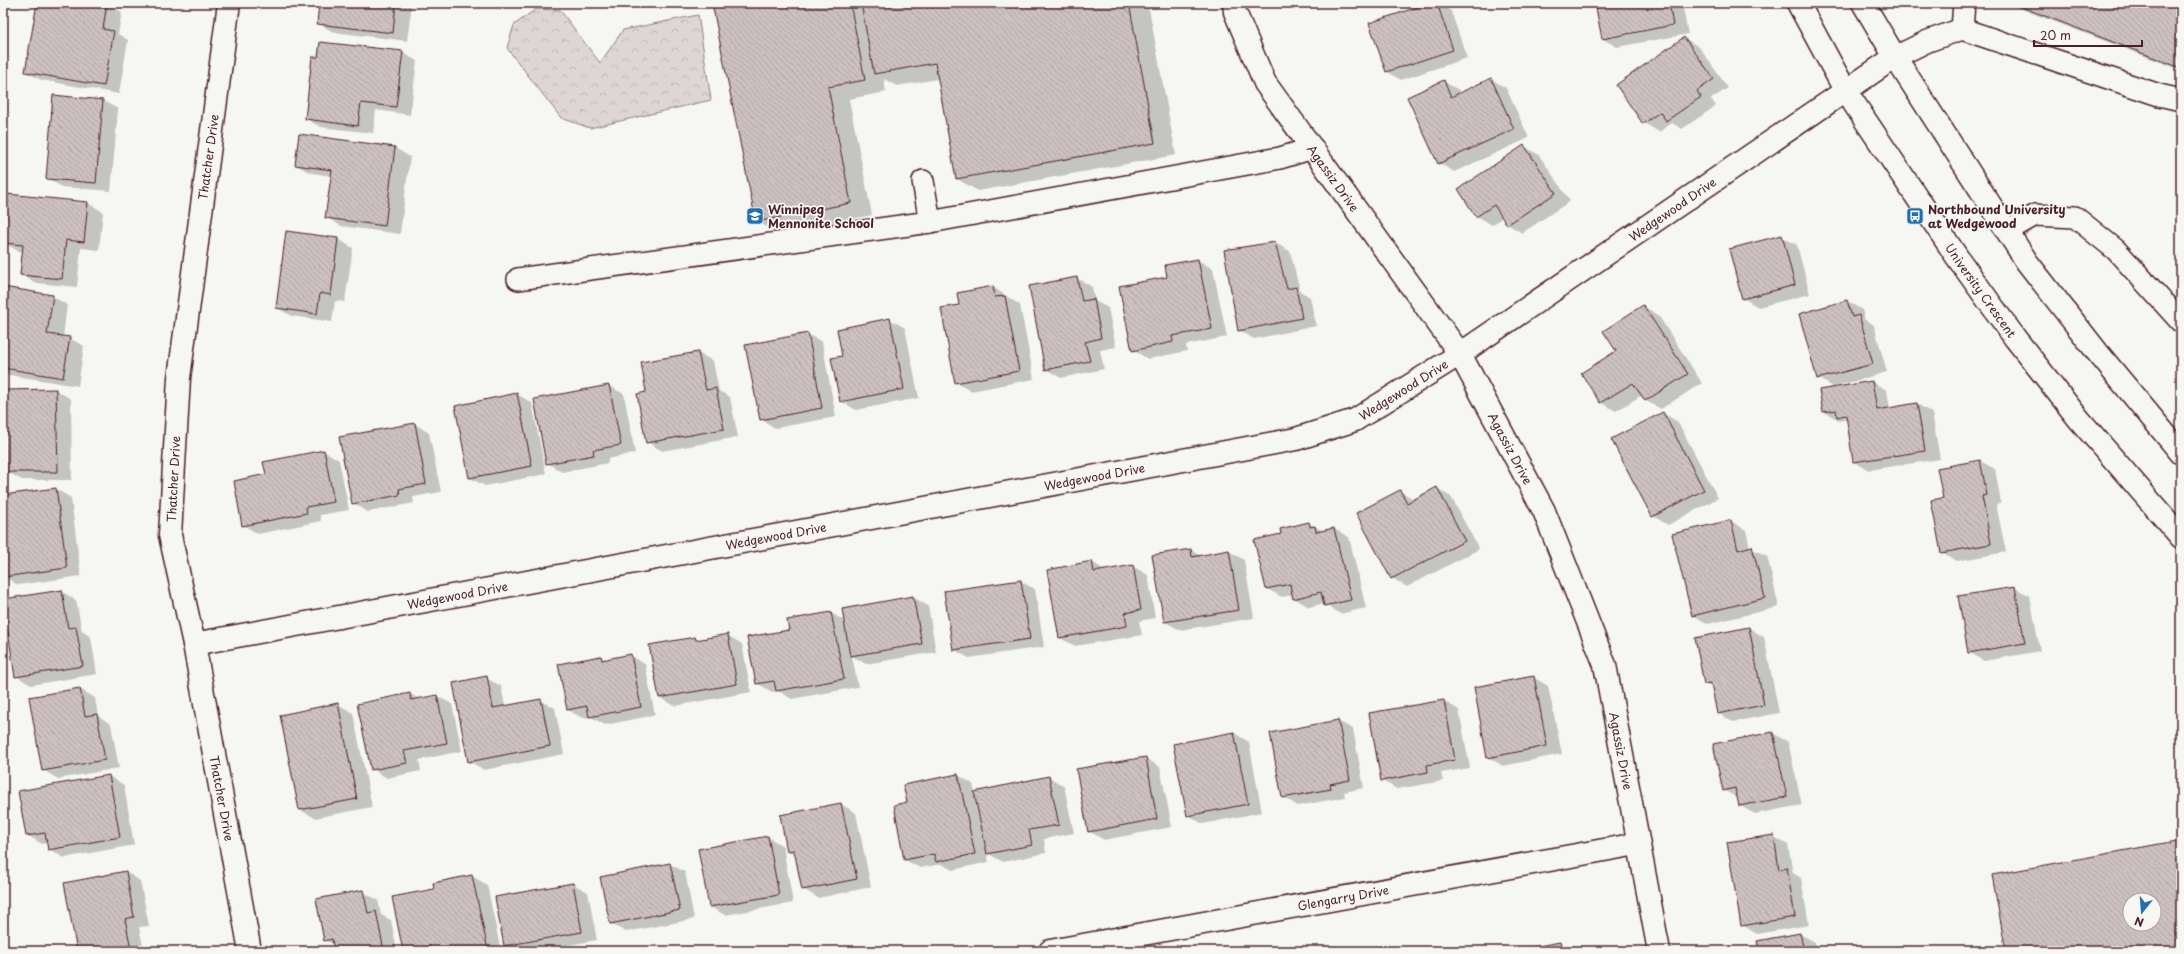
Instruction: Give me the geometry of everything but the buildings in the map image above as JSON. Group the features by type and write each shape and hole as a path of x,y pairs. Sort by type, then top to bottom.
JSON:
{"street":[{"name":"Thatcher Drive","path":"229,3 179,378 170,535 194,644 250,951"},
{"name":"Agassiz Drive","path":"1234,3 1236,12 1265,83 1314,148 1460,354 1544,511 1605,665 1637,844 1659,951"},
{"name":"University Crescent","path":"1798,3 1845,90 1957,258 2015,338 2078,418 2181,536"},
{"path":"1863,3 1895,57 2027,262 2098,353 2181,453"},
{"name":"Wedgewood Drive","path":"194,644 1296,440 1355,420 1460,354 1895,57"},
{"name":"Glengarry Drive","path":"1050,951 1637,844"}],"lane":[{"path":"1962,29 1964,3"},
{"path":"1895,57 1928,41 1962,29 2159,95 2181,100"},
{"path":"518,279 930,222 1280,158 1314,148"},
{"path":"924,181 930,222"},
{"path":"2007,230 2035,215 2075,217 2116,250 2181,322"}],"green space":[{"path":"536,9 560,10 600,63 623,30 698,15 711,100 590,128 561,118 507,48 514,25"}],"place":[{"name":"Winnipeg Mennonite School","path":"755,216"},
{"name":"Northbound University at Wedgewood","path":"1915,216"}]}
